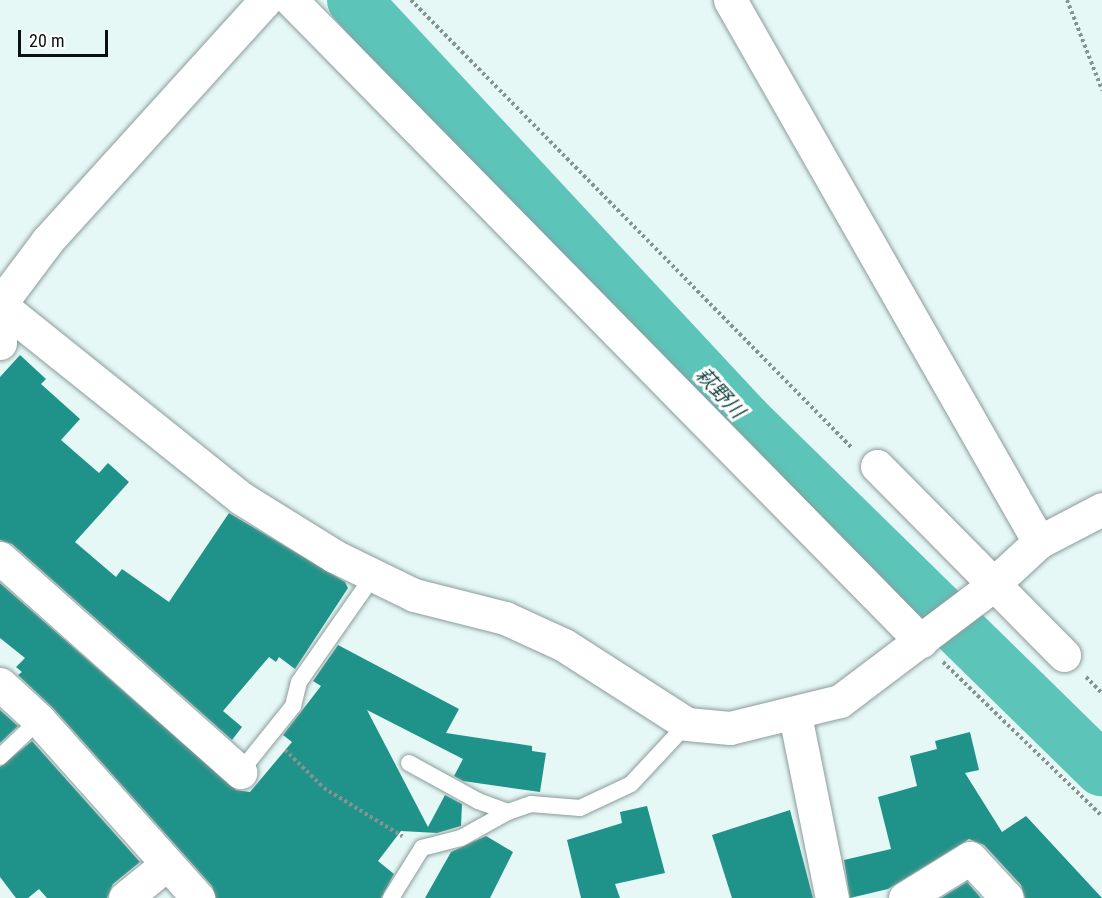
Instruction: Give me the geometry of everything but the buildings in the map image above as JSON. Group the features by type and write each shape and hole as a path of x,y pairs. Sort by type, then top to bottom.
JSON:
{"street":[{"path":"266,0 48,240 0,304 241,498 334,556 414,595 505,618 564,645 687,724 730,728 795,715 840,702 990,586 1038,542 1102,509"},
{"path":"291,0 926,637"},
{"path":"730,0 1038,542"},
{"path":"0,338 0,343"},
{"path":"877,466 990,586 1064,655"},
{"path":"0,558 240,772"},
{"path":"0,684 39,720 198,898"},
{"path":"795,715 832,898"},
{"path":"905,898 970,858 1007,898"},
{"path":"125,898 167,864"}],"lane":[{"path":"240,772 293,706 299,682 374,574"},
{"path":"0,757 39,720"},
{"path":"392,898 422,848 461,838 508,812 531,804 580,808 631,784 687,724"},
{"path":"409,764 478,801 508,812"}],"path":[{"path":"411,0 861,457 877,466"},
{"path":"1067,0 1102,90"},
{"path":"926,637 1102,816"},
{"path":"270,735 324,788 422,848"}],"waterway":[{"name":"萩野川","path":"354,0 745,420 1102,769"}]}
